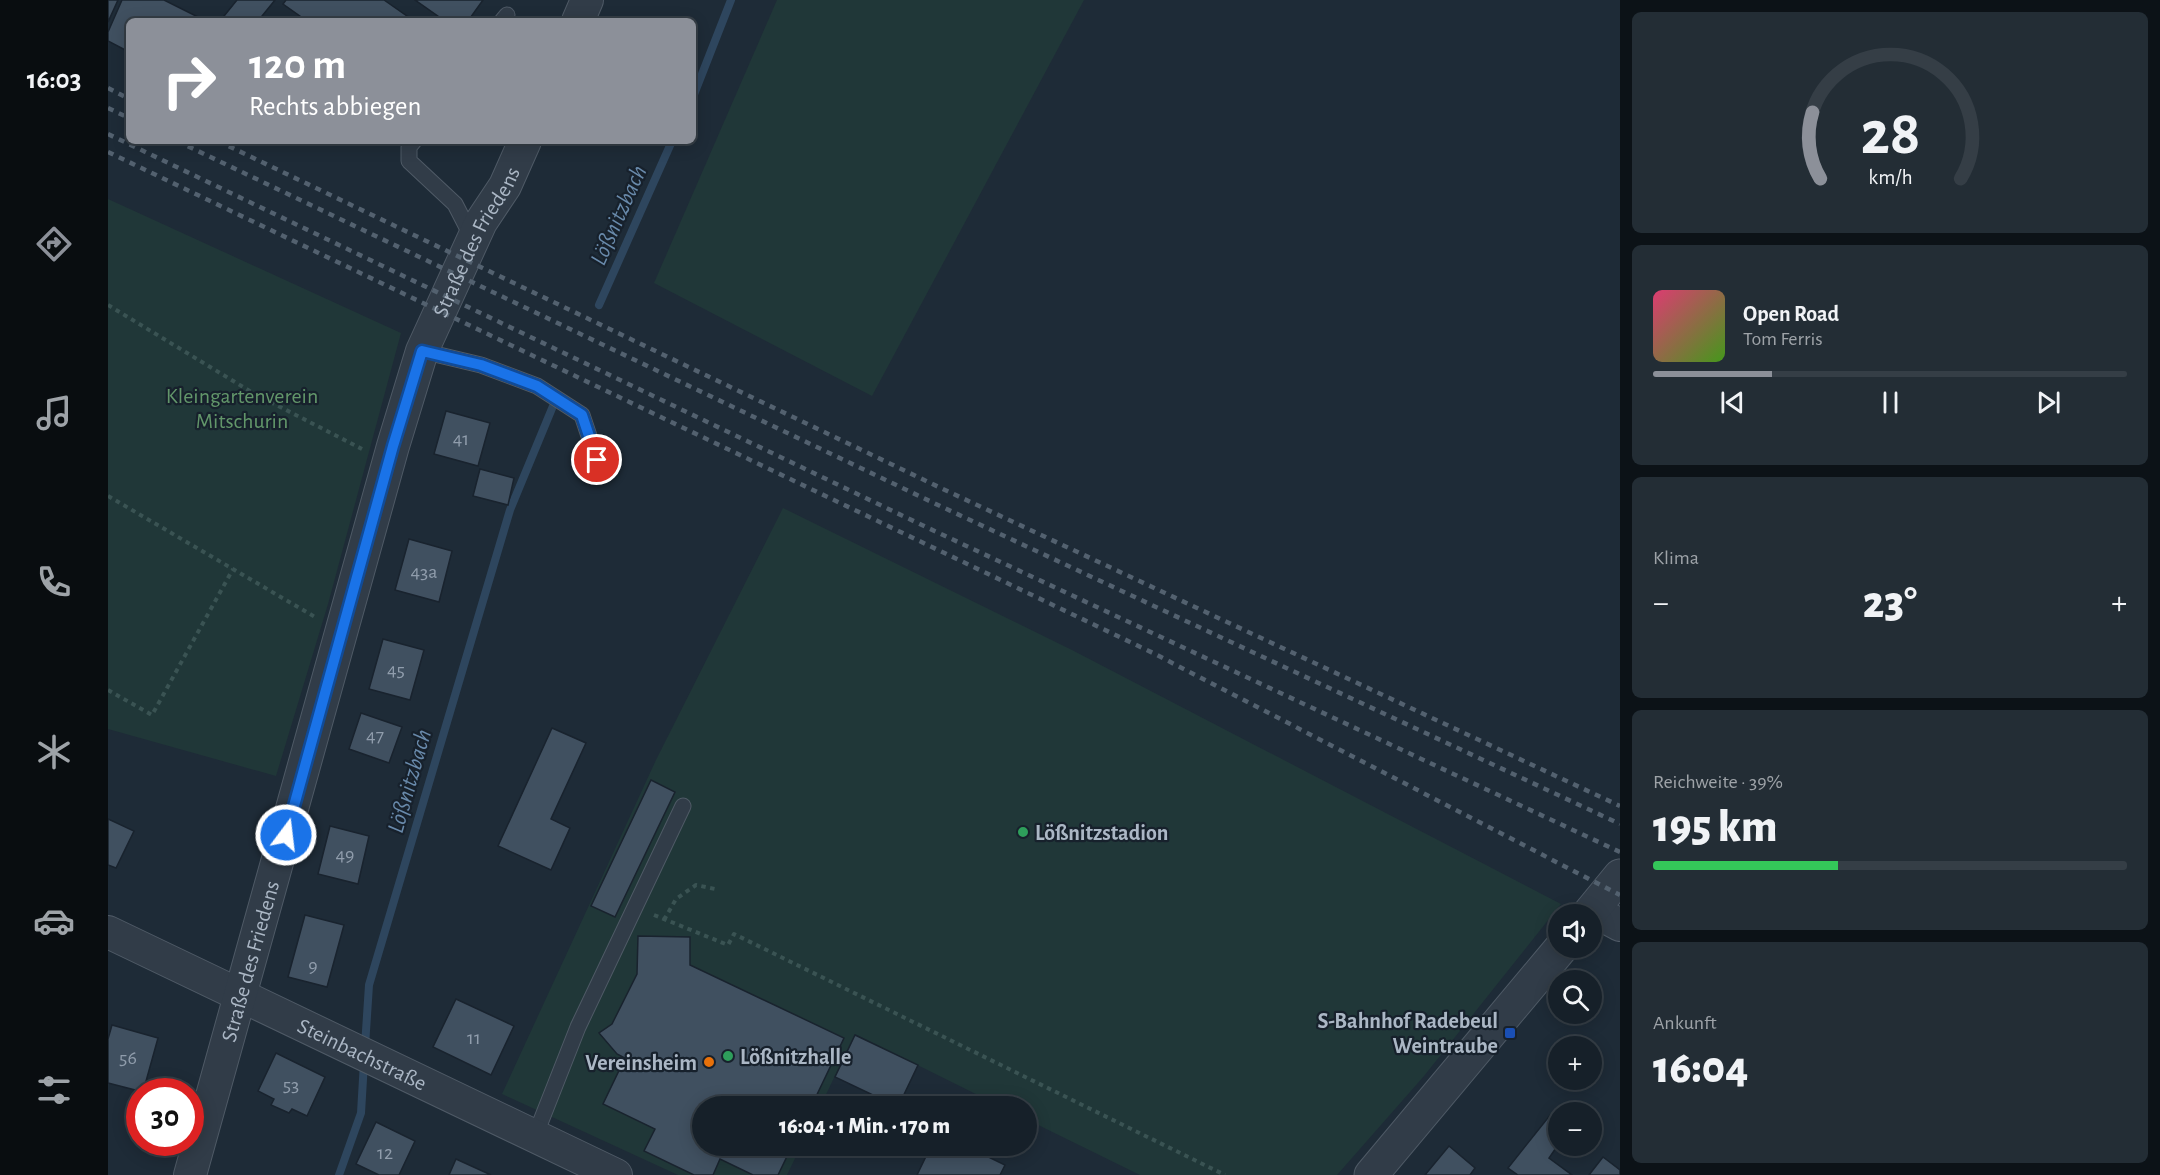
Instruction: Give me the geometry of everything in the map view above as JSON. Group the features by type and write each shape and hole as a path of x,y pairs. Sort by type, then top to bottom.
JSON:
{"street":[{"path":"579,18 587,0"},
{"name":"Straße des Friedens","path":"190,1175 243,995 393,446 422,351 481,222 505,186 524,144"},
{"path":"1597,904 1620,876"},
{"path":"1602,918 1620,925"},
{"name":"Steinbachstraße","path":"108,932 616,1175"},
{"path":"1371,1175 1429,1109 1553,958"}],"lane":[{"path":"412,144 409,147 409,161 454,204 473,239"},
{"path":"422,351 481,365 537,386 582,415 597,460"},
{"path":"535,1136 578,1027 683,806"}],"path":[{"path":"108,305 253,393 367,452"},
{"path":"108,496 319,619 321,610"},
{"path":"108,690 152,715 233,569"},
{"path":"664,920 676,899 696,885 715,889"},
{"path":"637,906 664,920 689,927 729,945 734,934 1225,1175"}],"green space":[{"path":"777,0 1084,0 872,396 654,283"},
{"name":"Kleingartenverein Mitschurin","path":"108,199 401,333 328,604 276,776 108,729"},
{"name":"Lößnitzstadion","path":"783,508 1072,650 1561,904 1548,904 1548,920 1424,1076 1337,1175 1140,1175 1037,1124 1037,1096 980,1096 855,1034 825,1096 692,1096 692,1156 796,1156 787,1175 678,1175 502,1094 656,760"}],"building":[{"path":"108,0 118,0 108,22"},
{"path":"122,0 164,0 200,18 126,18 126,50 108,41 108,32"},
{"path":"237,0 275,0 260,18 222,18"},
{"path":"286,0 384,0 410,18 303,18 283,4"},
{"path":"415,0 483,0 470,18 441,18"},
{"path":"446,411 490,423 478,466 434,454"},
{"path":"480,469 514,478 508,505 473,496"},
{"path":"409,539 452,551 439,602 395,590"},
{"path":"383,639 424,650 410,700 369,689"},
{"path":"361,713 402,727 389,763 349,749"},
{"path":"552,728 586,743 551,819 570,828 551,870 498,846"},
{"path":"651,780 675,792 615,917 591,906"},
{"path":"108,819 134,831 116,868 108,865"},
{"path":"330,826 369,836 358,884 318,874"},
{"path":"305,915 344,925 327,987 288,977"},
{"name":"Lößnitzhalle","path":"638,936 690,937 690,965 844,1038 816,1096 692,1096 692,1156 787,1156 778,1175 753,1175 720,1159 713,1175 694,1175 644,1151 655,1129 603,1104 625,1058 617,1054 599,1033 612,1024 637,974"},
{"path":"456,999 514,1026 491,1075 433,1047"},
{"path":"112,1025 158,1038 147,1078 126,1078 126,1088 108,1083 108,1039"},
{"path":"855,1035 918,1065 903,1096 875,1096 835,1077"},
{"path":"276,1053 325,1077 307,1116 292,1109 289,1113 271,1105 274,1099 258,1091"},
{"path":"1548,1118 1548,1156 1572,1175 1518,1175 1508,1168"},
{"path":"376,1122 415,1141 399,1175 379,1175 356,1164"},
{"path":"1449,1146 1475,1168 1470,1175 1425,1175"},
{"path":"926,1156 987,1156 1005,1165 1000,1175 917,1175"},
{"path":"1603,1157 1620,1170 1620,1175 1589,1175"},
{"path":"456,1159 491,1175 449,1175"}],"waterway":[{"name":"Lößnitzbach","path":"696,89 731,0"},
{"name":"Lößnitzbach","path":"599,305 671,144"},
{"name":"Lößnitzbach","path":"365,1046 369,985 510,510 553,406"},
{"name":"Lößnitzbach","path":"339,1175 361,1113 364,1062"}],"railway":[{"path":"108,88 126,97"},
{"path":"108,108 126,117"},
{"path":"108,134 126,143"},
{"path":"129,144 926,527 1620,852"},
{"path":"183,144 938,505 1620,824"},
{"path":"224,144 945,490 1620,806"},
{"path":"108,152 1153,653 1620,895"}],"place":[{"name":"Lößnitzstadion","path":"1023,832"},
{"name":"S-Bahnhof Radebeul Weintraube","path":"1510,1033"},
{"name":"Lößnitzhalle","path":"728,1056"},
{"name":"Vereinsheim","path":"709,1062"}],"route":[{"path":"286,835 393,446 422,351 481,365 537,386 582,415 597,460"}]}
